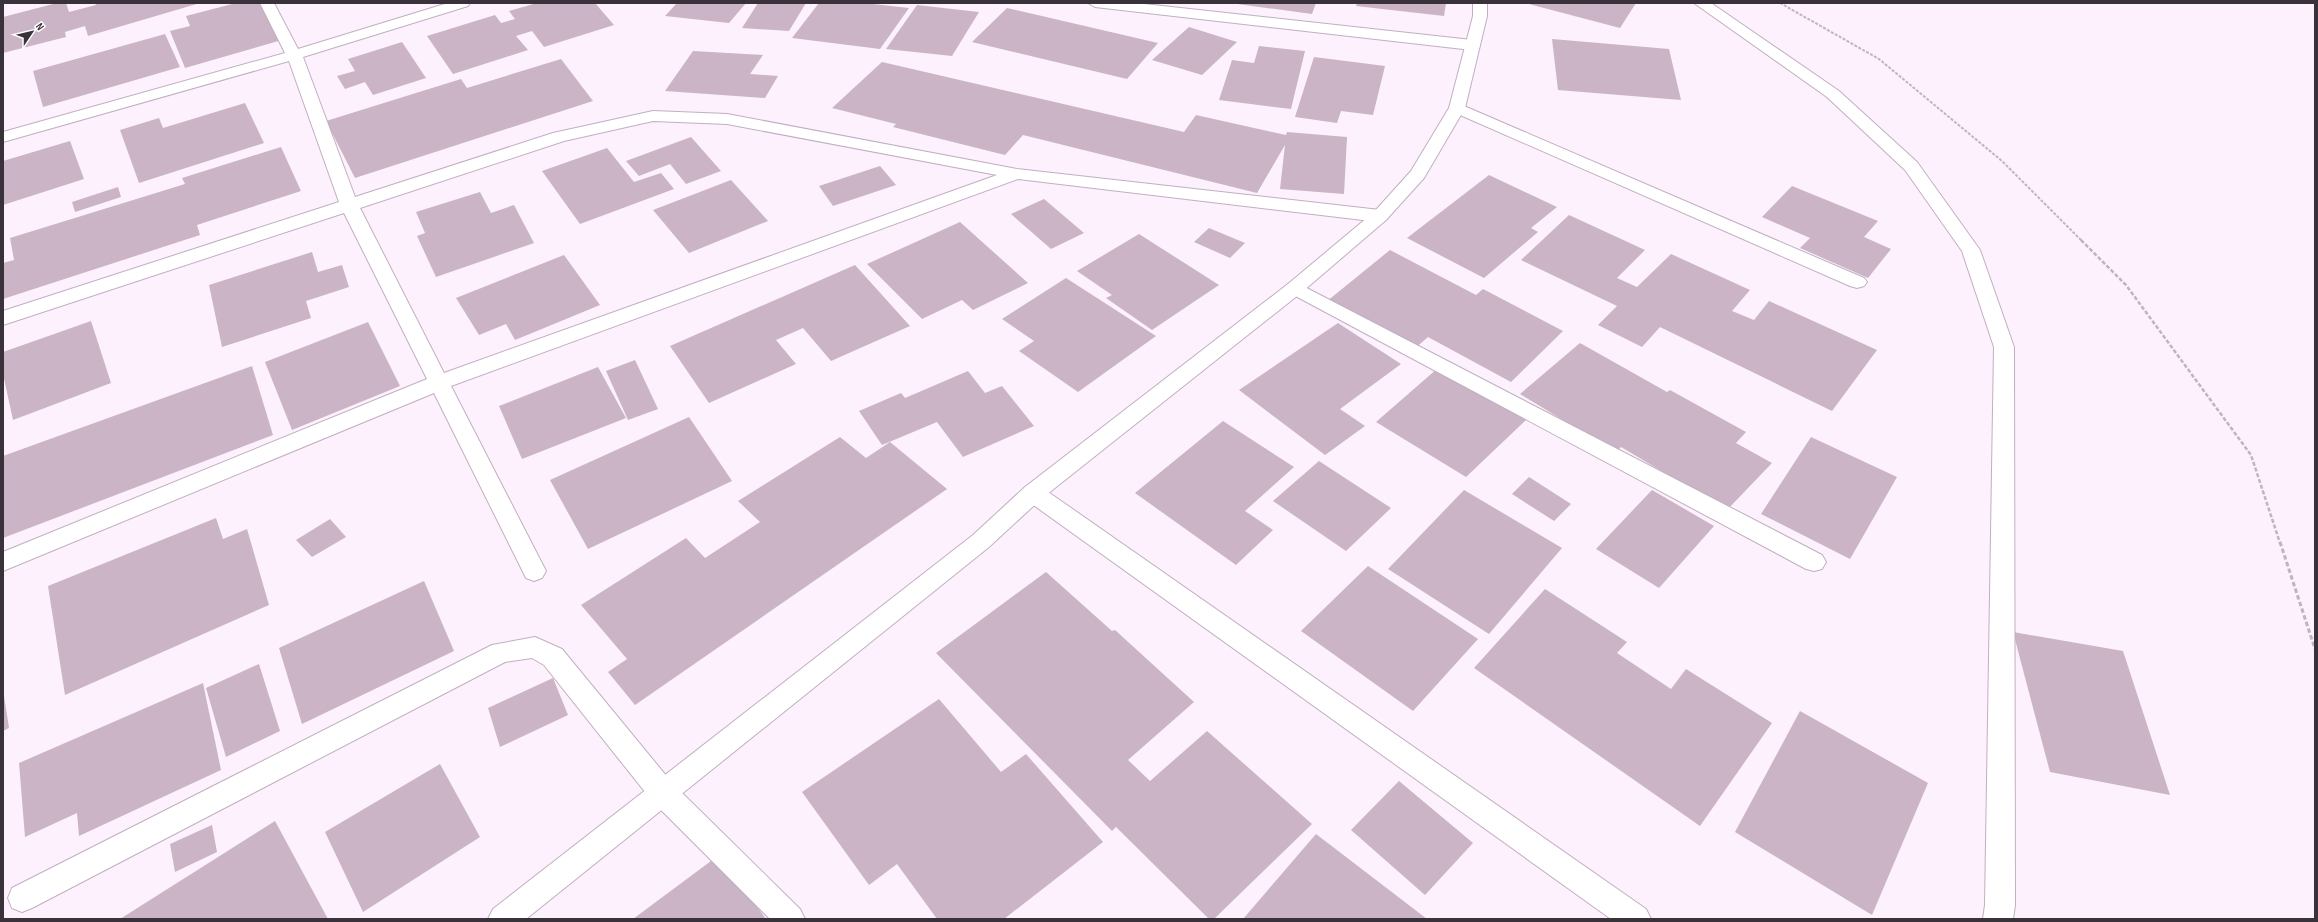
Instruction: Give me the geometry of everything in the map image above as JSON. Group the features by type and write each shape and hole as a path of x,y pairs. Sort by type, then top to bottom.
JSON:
{"street":[{"path":"267,3 294,55 349,204 534,571"},
{"path":"3,137 294,55 463,3"},
{"path":"1095,3 1472,45"},
{"path":"503,919 981,541 1033,493 1295,288 1380,216 1418,174 1457,108 1480,3"},
{"path":"1701,3 1833,94 1911,166 1970,250 2004,347 2000,889 1998,919"},
{"path":"1457,108 1857,282"},
{"path":"3,318 349,204 559,137 653,116 727,119 1017,174 1380,216"},
{"path":"3,562 440,382 1017,174"},
{"path":"1295,288 1814,562"},
{"path":"1033,493 1636,919"},
{"path":"22,898 501,652 535,647 553,657 664,793 790,919"}],"path":[{"path":"1780,3 1879,59 2002,161 2126,286 2251,455 2315,649"}],"building":[{"path":"57,3 66,3 69,12 96,5 95,3 200,3 88,36 85,26 65,32 66,37 3,53 3,17"},
{"path":"236,3 277,3 264,7 282,40 185,68 170,31 190,26 186,16"},
{"path":"537,3 595,3 614,25 544,47 532,31 516,36 528,50 453,74 427,36 495,15 501,23 515,19 509,11"},
{"path":"677,3 746,3 729,23 665,16"},
{"path":"758,3 806,3 789,31 742,28"},
{"path":"819,3 864,3 909,8 880,49 792,38"},
{"path":"1230,3 1316,3 1312,14"},
{"path":"1357,3 1446,3 1444,16 1356,6"},
{"path":"1525,3 1636,3 1620,28"},
{"path":"917,5 979,12 952,56 886,49"},
{"path":"1007,8 1158,43 1127,79 972,42"},
{"path":"1189,27 1237,42 1202,75 1152,60"},
{"path":"165,34 180,67 43,107 33,71"},
{"path":"1552,39 1669,49 1681,100 1558,90"},
{"path":"402,42 426,78 373,95 365,82 345,89 337,76 355,71 348,59"},
{"path":"1259,46 1305,51 1291,109 1219,100 1232,60 1254,63"},
{"path":"693,51 763,55 750,74 778,76 765,98 665,91"},
{"path":"1314,57 1385,66 1373,115 1341,111 1337,123 1295,117"},
{"path":"561,59 593,101 355,178 326,121 461,79 467,88"},
{"path":"882,62 1184,132 1196,115 1286,135 1287,132 1347,137 1344,194 1280,189 1285,145 1257,193 1023,135 1005,155 893,127 896,124 832,108"},
{"path":"245,103 264,143 139,183 120,130 159,118 163,128"},
{"path":"691,137 721,171 686,184 670,164 639,176 626,161"},
{"path":"70,141 84,179 3,205 3,161"},
{"path":"281,147 301,191 197,225 200,235 3,299 3,263 14,260 10,238 185,184 182,178"},
{"path":"607,148 634,182 661,173 674,189 580,224 542,171"},
{"path":"880,166 896,185 833,206 819,186"},
{"path":"1489,175 1557,207 1531,228 1538,232 1484,278 1407,238"},
{"path":"731,180 768,221 689,253 653,210"},
{"path":"1792,186 1878,221 1864,237 1891,249 1868,278 1800,248 1810,238 1762,217"},
{"path":"118,187 121,197 75,212 72,202"},
{"path":"480,192 491,213 514,205 534,243 436,277 417,236 425,233 416,212"},
{"path":"1044,199 1084,233 1051,249 1011,214"},
{"path":"1569,215 1645,250 1617,278 1637,287 1671,254 1750,290 1732,311 1754,320 1769,301 1877,350 1832,411 1660,327 1642,347 1598,325 1617,306 1521,260"},
{"path":"960,222 1028,283 973,310 962,300 922,319 867,264"},
{"path":"1209,228 1245,243 1230,258 1194,242"},
{"path":"1139,234 1219,285 1152,330 1106,298 1112,295 1077,271"},
{"path":"1390,250 1476,295 1483,289 1563,331 1511,382 1428,337 1413,350 1326,302"},
{"path":"312,252 318,272 342,265 349,287 306,301 311,318 222,347 209,285"},
{"path":"564,255 600,305 515,340 506,324 479,335 456,298"},
{"path":"855,265 910,326 831,361 803,328 776,340 796,364 709,403 670,346"},
{"path":"1066,278 1156,336 1078,392 1019,351 1034,341 1002,319"},
{"path":"91,321 111,383 13,420 3,374 3,352"},
{"path":"368,322 400,386 292,430 265,362"},
{"path":"1338,323 1401,364 1340,409 1365,426 1325,455 1239,390"},
{"path":"1580,343 1667,392 1670,390 1746,432 1736,443 1772,463 1727,510 1621,447 1616,452 1520,394"},
{"path":"635,360 658,409 628,420 606,371"},
{"path":"252,366 273,435 3,538 3,456"},
{"path":"598,367 626,418 522,459 499,406"},
{"path":"1438,368 1527,419 1466,477 1376,422"},
{"path":"968,371 985,393 1002,386 1034,426 963,457 937,422 882,445 859,411 901,393 905,398"},
{"path":"689,417 732,481 588,549 550,480"},
{"path":"1223,421 1294,467 1245,511 1273,530 1236,565 1135,493"},
{"path":"840,437 866,458 890,442 947,489 635,705 608,672 627,659 581,605 686,538 705,558 760,522 738,501"},
{"path":"1811,437 1897,477 1850,559 1761,514"},
{"path":"1319,461 1391,508 1346,551 1273,501"},
{"path":"1529,477 1571,504 1554,521 1512,494"},
{"path":"1464,490 1562,548 1489,634 1388,569"},
{"path":"1652,490 1714,526 1659,588 1596,549"},
{"path":"216,518 223,539 247,529 269,605 65,695 48,586"},
{"path":"330,519 346,537 312,557 296,540"},
{"path":"1368,566 1478,639 1413,711 1301,631"},
{"path":"1046,572 1112,631 1115,630 1194,702 1128,760 1150,781 1207,731 1312,824 1214,919 1209,919 1116,827 1112,831 936,653"},
{"path":"424,581 454,651 302,724 279,648"},
{"path":"1545,589 1627,642 1617,653 1671,689 1686,669 1772,723 1700,826 1474,668"},
{"path":"2013,632 2123,651 2170,795 2050,772"},
{"path":"259,664 280,731 226,757 206,688"},
{"path":"553,678 568,715 500,747 488,708"},
{"path":"203,683 221,770 79,836 77,813 25,837 19,763"},
{"path":"4,696 9,728 3,731 3,697"},
{"path":"939,699 1001,772 1026,754 1103,842 1004,919 937,919 897,864 869,885 802,792"},
{"path":"1800,711 1928,783 1872,915 1735,832"},
{"path":"440,764 480,837 363,912 325,832"},
{"path":"1399,781 1473,843 1425,895 1351,830"},
{"path":"275,821 328,919 120,919"},
{"path":"212,825 217,852 175,872 170,844"},
{"path":"1316,834 1427,919 1243,919"},
{"path":"719,855 766,919 633,919"}]}
